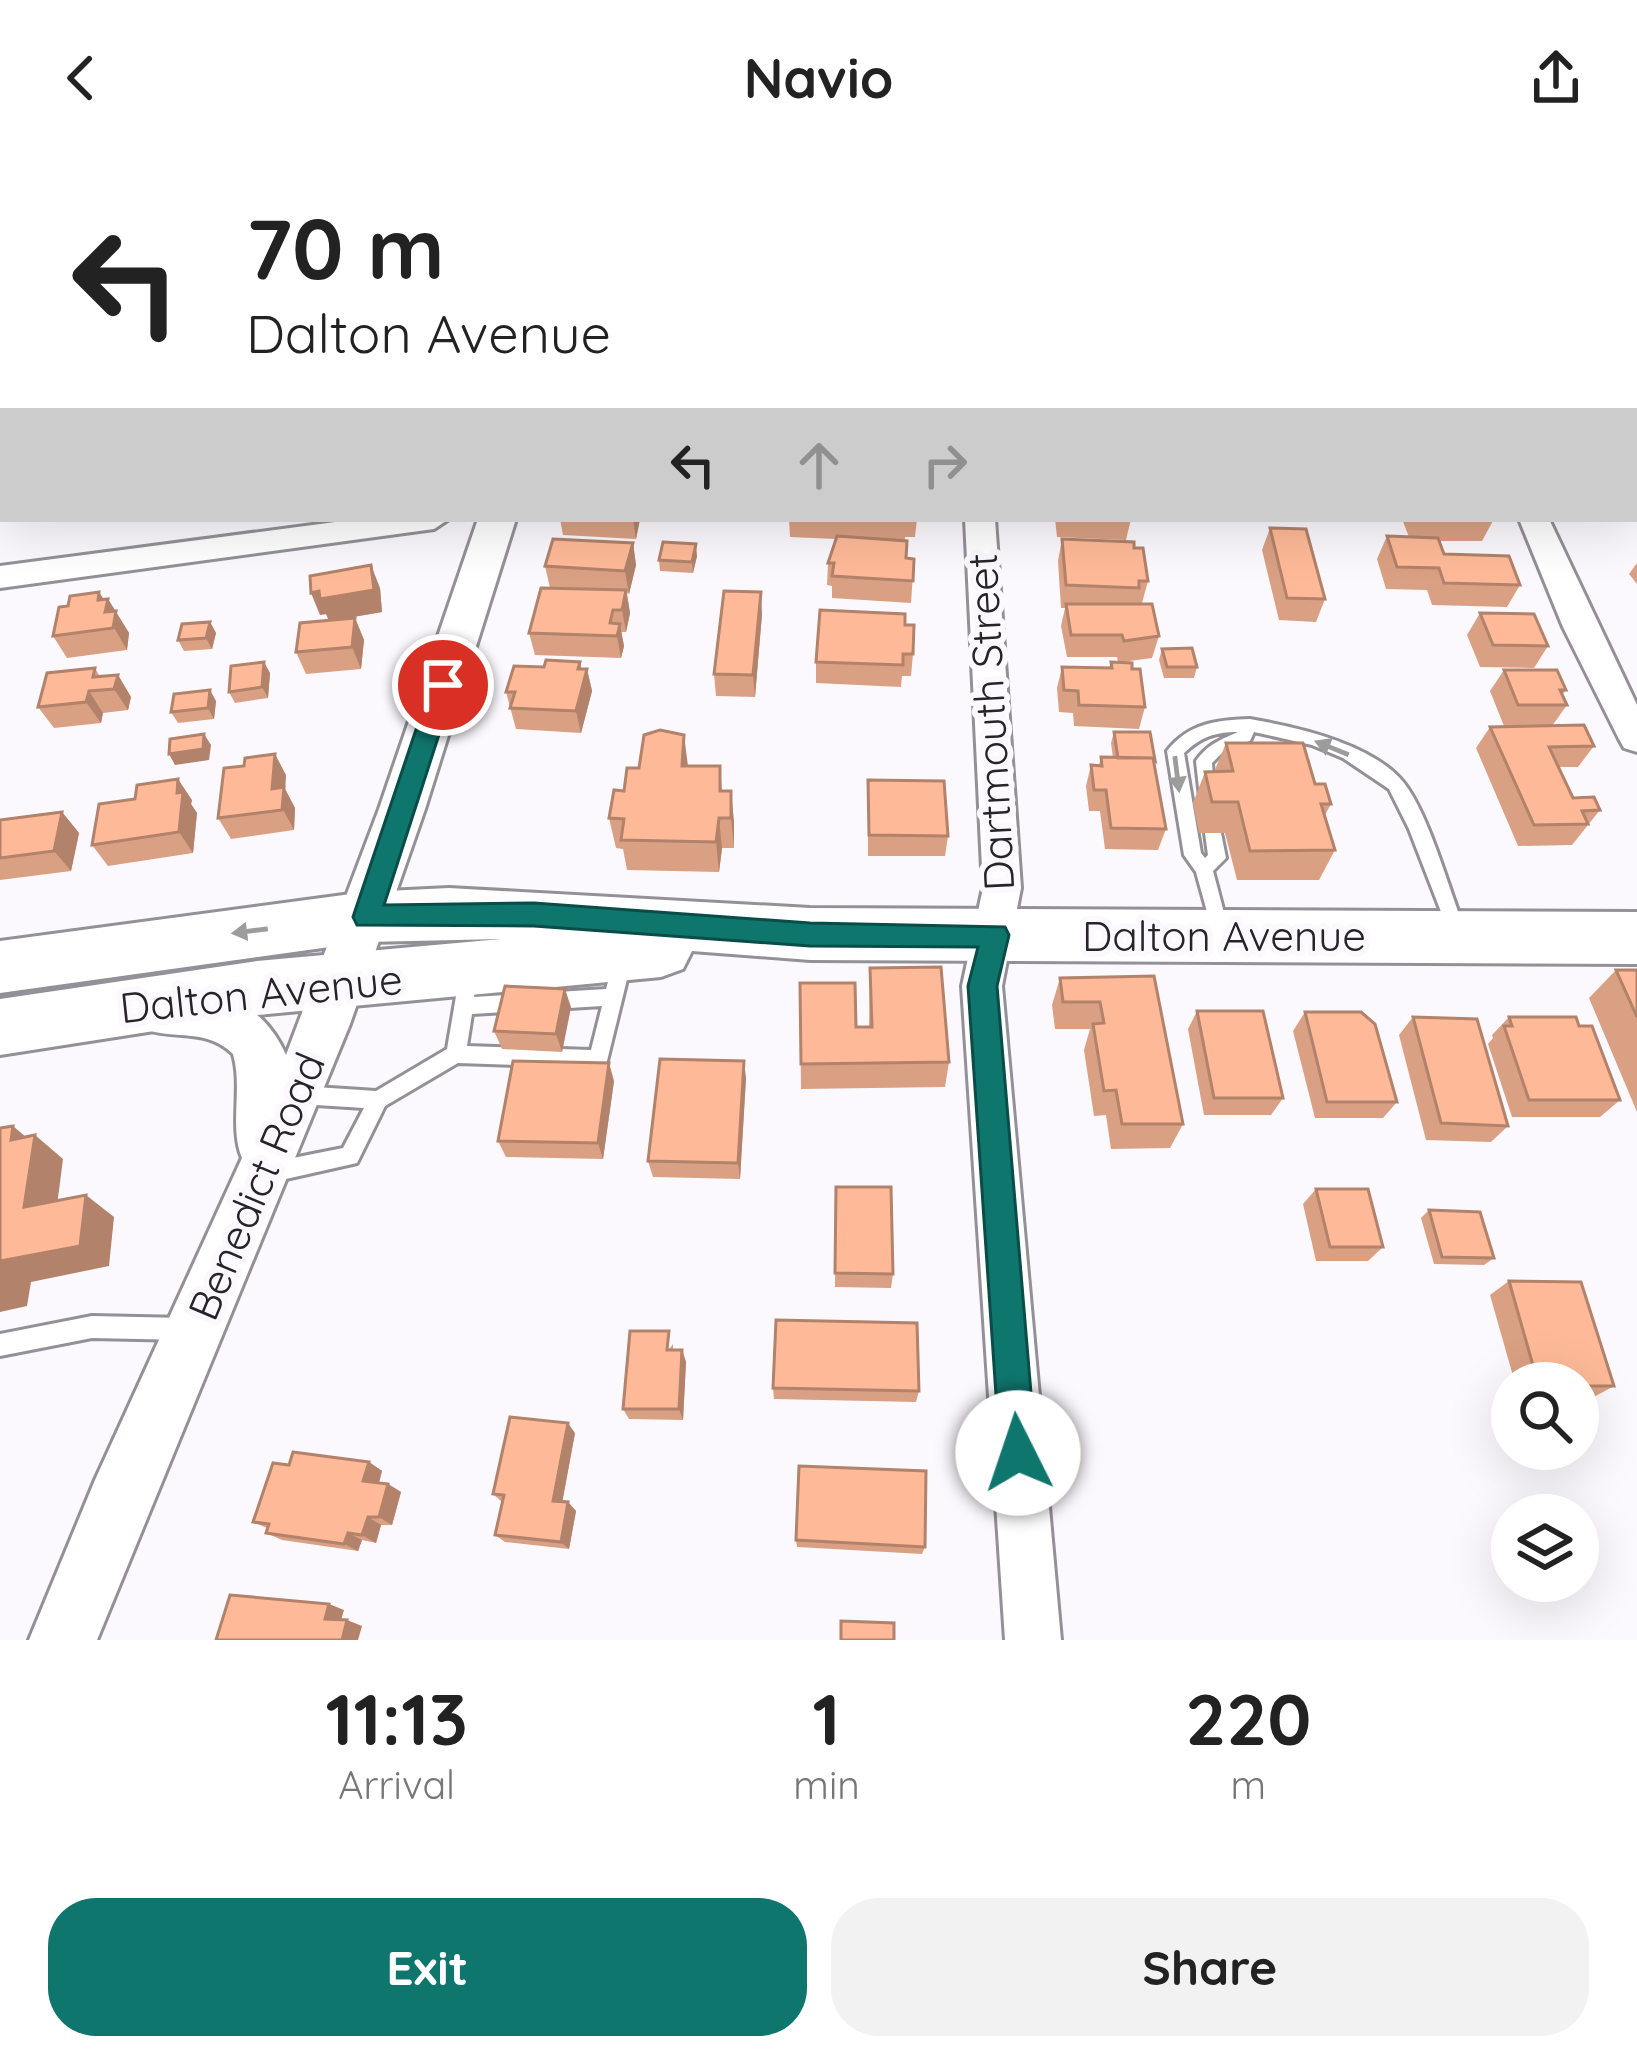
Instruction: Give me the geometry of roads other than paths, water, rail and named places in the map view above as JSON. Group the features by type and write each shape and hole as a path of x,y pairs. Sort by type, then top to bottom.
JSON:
{"main road":[{"name":"Dalton Avenue","path":"0,967 366,917 534,915 810,934 1637,938"},
{"name":"Dalton Avenue","path":"0,1027 256,988 340,983 465,988 619,976 810,934"}],"street":[{"path":"0,577 412,522"},
{"name":"Benedict Road","path":"63,1640 104,1529 264,1174 366,917 496,522"},
{"name":"Dartmouth Street","path":"980,522 1001,888 982,986 1033,1640"},
{"path":"1535,522 1580,627 1637,739"},
{"path":"104,1010 223,1017 253,1040 267,1071 264,1174"}],"lane":[{"path":"1221,935 1204,869 1193,855 1175,752 1184,738 1199,730 1260,724 1354,757 1398,786 1458,934"},
{"path":"1207,802 1204,761 1221,744 1244,737 1249,726"},
{"path":"1204,869 1217,857 1214,833"},
{"path":"264,1174 350,1156 378,1100 456,1054 598,1059 619,976"},
{"path":"456,1054 465,988"},
{"path":"297,1094 378,1100"},
{"path":"0,1346 92,1327 194,1329"}]}
